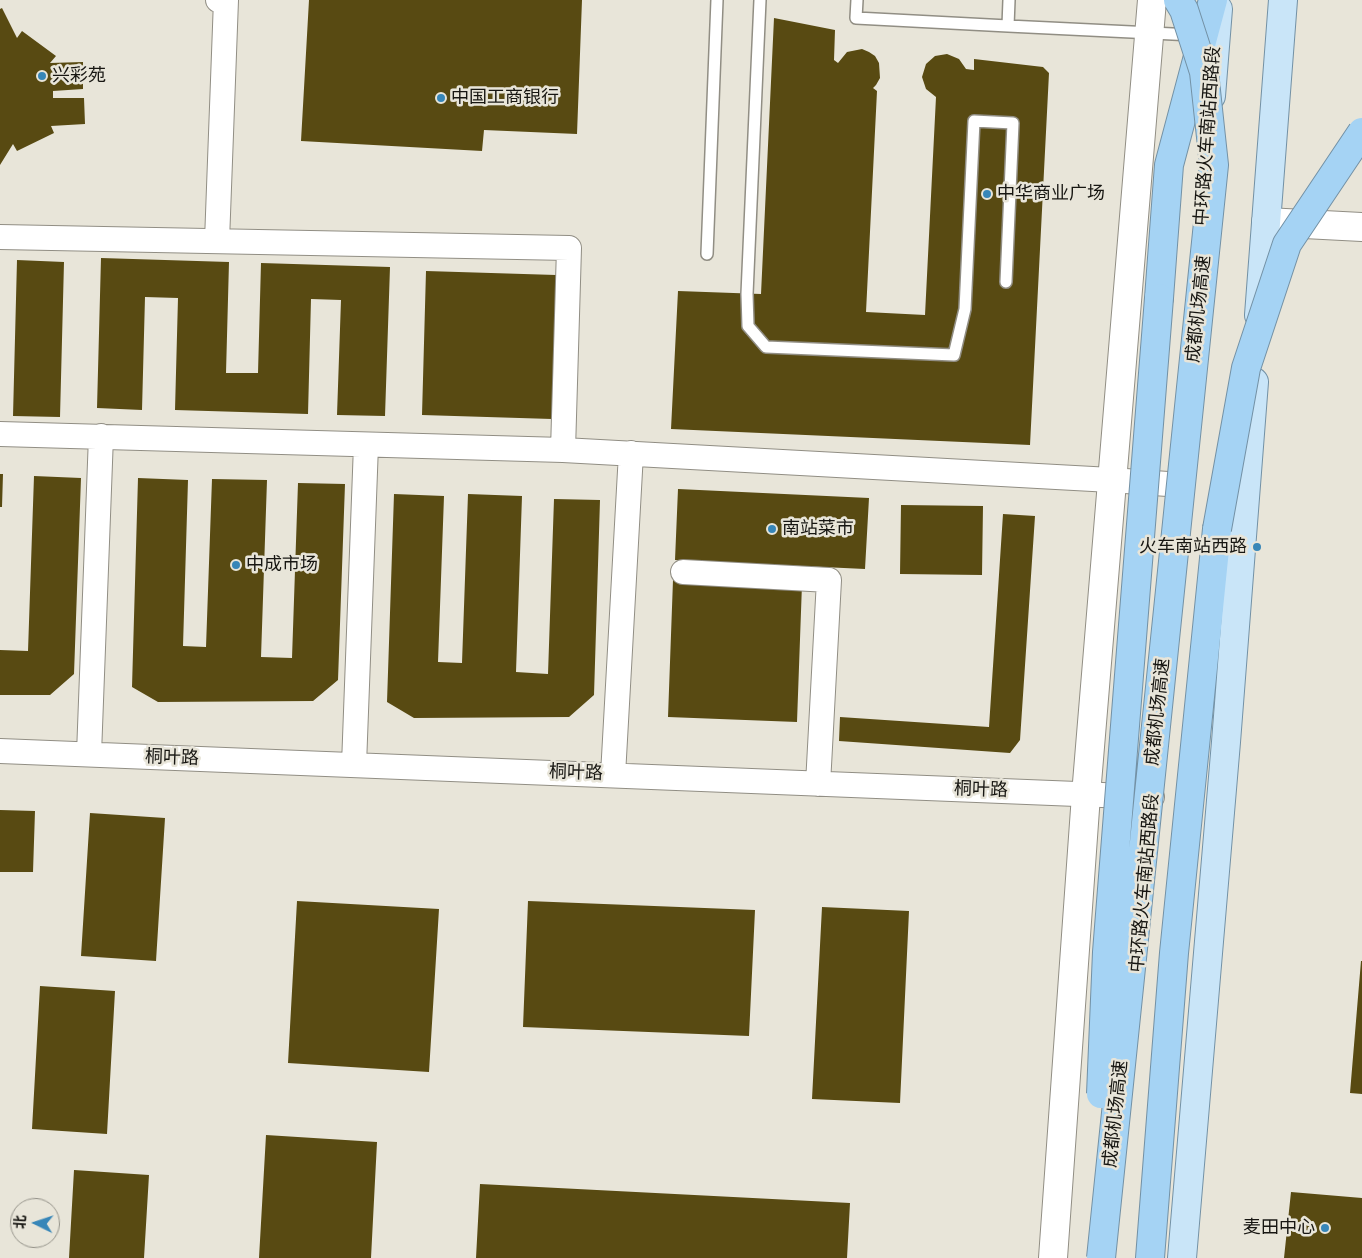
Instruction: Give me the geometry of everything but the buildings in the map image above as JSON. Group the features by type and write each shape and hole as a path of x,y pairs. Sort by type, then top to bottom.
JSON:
{"highway":[{"name":"成都机场高速","path":"1101,1258 1214,165 1204,72 1184,10 1178,0"},
{"path":"1093,1258 1107,952 1169,165 1209,36 1213,0"},
{"path":"1150,1258 1174,953 1217,529 1246,368 1287,244 1362,132"}],"main road":[{"name":"中环路火车南站西路段","path":"1113,1258 1152,797 1182,485 1209,36 1219,0"},
{"path":"1182,1258 1226,742 1283,0"}],"street":[{"path":"216,241 226,0 218,0"},
{"path":"1053,1258 1086,795 1152,0"},
{"path":"1266,222 1362,227"},
{"path":"0,237 569,248 564,450"},
{"path":"0,434 564,450 1182,485"},
{"path":"89,754 101,436"},
{"path":"354,765 366,445"},
{"path":"613,775 631,453"},
{"path":"683,572 829,580 818,784"},
{"name":"桐叶路","path":"0,751 1152,797"}],"lane":[{"path":"707,254 717,0"},
{"path":"760,0 747,294 748,326 766,347 954,354 964,309 974,121 1013,123 1006,282"},
{"path":"857,0 856,18 1209,36"},
{"path":"1008,26 1009,0"}],"place":[{"name":"兴彩苑","path":"42,76"},
{"name":"中国工商银行","path":"441,98"},
{"name":"中华商业广场","path":"987,194"},
{"name":"南站菜市","path":"772,529"},
{"name":"火车南站西路","path":"1257,547"},
{"name":"中成市场","path":"236,565"},
{"name":"麦田中心","path":"1325,1228"}]}
